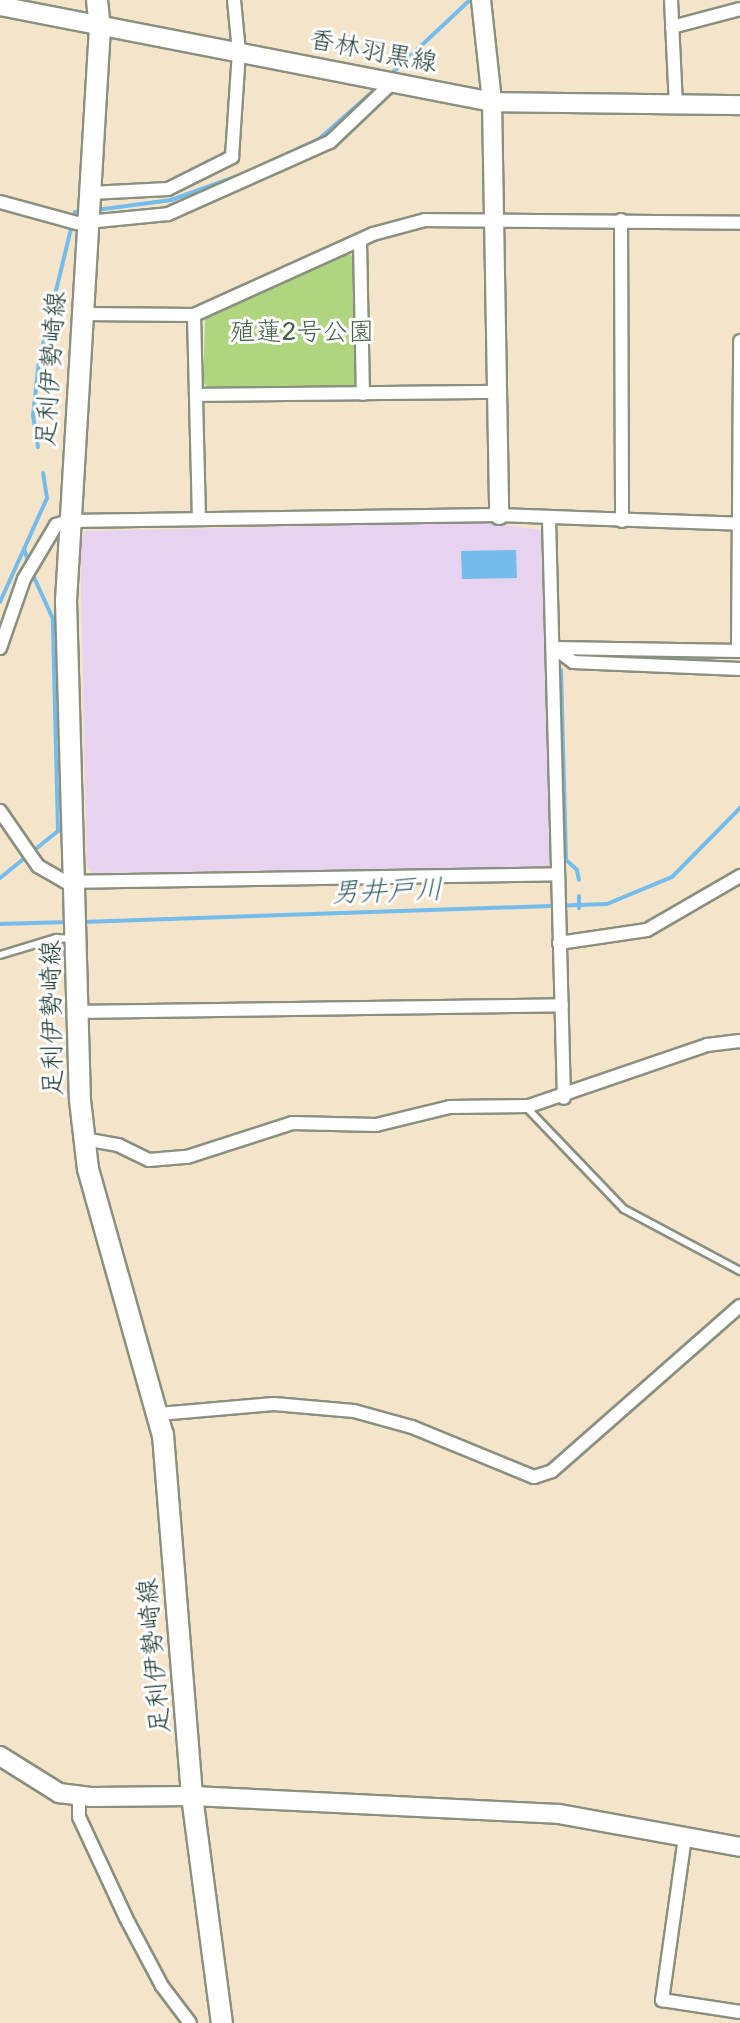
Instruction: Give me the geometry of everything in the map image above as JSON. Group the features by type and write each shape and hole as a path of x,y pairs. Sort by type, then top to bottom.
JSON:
{"main road":[{"name":"足利伊勢崎線","path":"97,0 100,27 84,213 83,314 68,521 78,1012 84,1139 100,1217 159,1414 192,1796 222,2023"}],"street":[{"path":"84,213 168,189 226,164 232,157 239,52 234,0"},
{"path":"671,0 676,105"},
{"path":"485,3 492,102 499,515"},
{"name":"香林羽黒線","path":"0,6 492,102 740,105"},
{"path":"672,27 740,9"},
{"path":"0,202 84,213 168,214 292,163 330,142 387,81"},
{"path":"83,314 194,315 360,241 425,220 740,223"},
{"path":"621,220 622,521"},
{"path":"360,241 363,394"},
{"path":"194,315 199,519"},
{"path":"554,648 739,651 740,341"},
{"path":"196,395 496,392"},
{"path":"0,648 24,579 56,525 68,521 499,515 739,524"},
{"path":"549,519 564,1098"},
{"path":"554,648 573,662 740,669"},
{"path":"0,811 38,866 76,891 558,874"},
{"path":"559,943 647,930 740,876"},
{"path":"78,1012 562,1005"},
{"path":"84,1139 118,1145 149,1160 187,1157 292,1123 376,1125 450,1107 526,1106 564,1098 707,1045 740,1041"},
{"path":"159,1414 274,1404 354,1411 412,1427 534,1477 552,1471 740,1306"},
{"path":"0,1756 59,1793 192,1796 559,1814 740,1847"},
{"path":"79,1795 79,1817 126,1918 162,1986 190,2023"},
{"path":"685,1837 662,2000 740,2012"}],"lane":[{"path":"0,955 56,938 78,936"},
{"path":"526,1106 624,1209 740,1271"}],"shaded area":[{"path":"482,522 540,530 546,537 549,867 93,873 87,866 80,537 86,531"}],"green space":[{"name":"殖蓮2号公園","path":"348,254 357,257 358,380 353,387 209,389 203,382 205,318"}],"water":[{"path":"516,550 517,578 462,579 461,551"}],"waterway":[{"path":"390,75 470,0"},
{"path":"272,161 319,139 378,87"},
{"path":"96,210 171,200 246,173"},
{"path":"38,447 33,416 39,361 75,212 83,211"},
{"path":"29,564 24,549 47,498 43,473"},
{"path":"0,602 23,551"},
{"path":"0,878 58,831 53,619 32,573"},
{"path":"577,655 740,663"},
{"path":"561,670 566,860 577,870 579,880"},
{"name":"男井戸川","path":"82,922 607,904 672,877 740,808"},
{"path":"579,896 579,908"},
{"name":"男井戸川","path":"0,924 69,922"}]}
